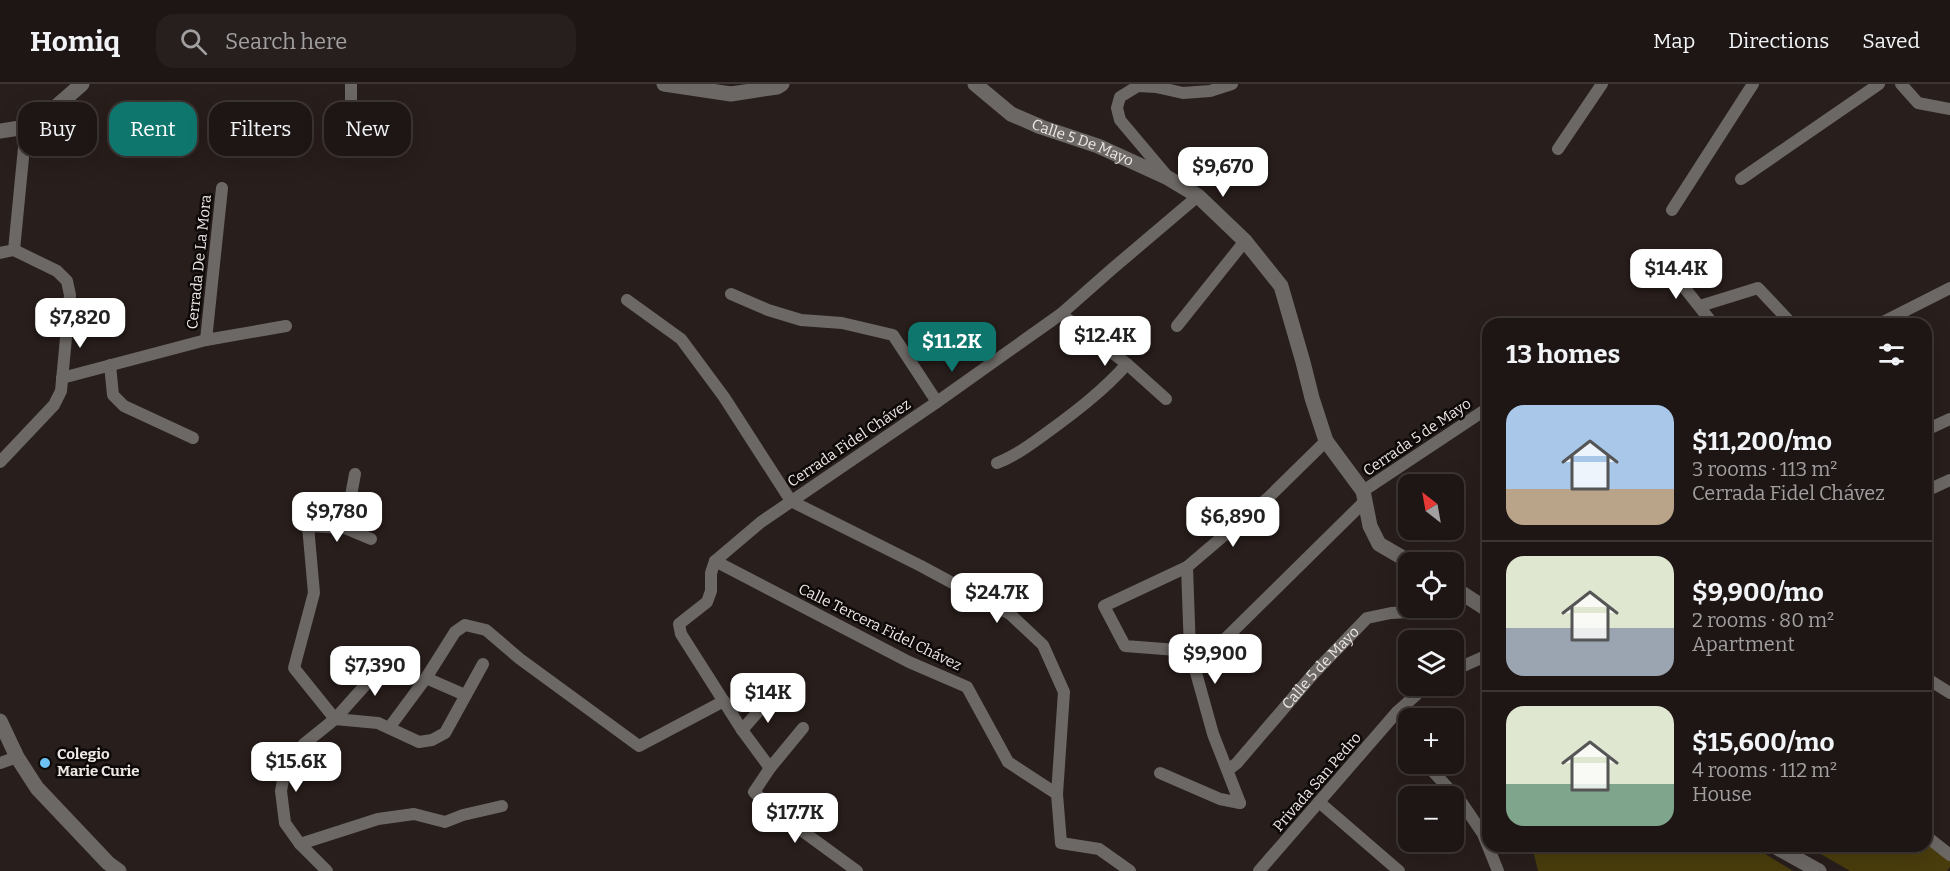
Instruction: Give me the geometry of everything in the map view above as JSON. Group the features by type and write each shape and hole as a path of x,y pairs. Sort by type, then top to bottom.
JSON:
{"street":[{"path":"61,102 82,84"},
{"path":"351,84 351,102"},
{"path":"664,84 731,94 778,85"},
{"name":"Calle 5 De Mayo","path":"975,84 1011,114 1041,127 1098,146 1168,178 1198,196 1245,242 1281,286 1326,441"},
{"path":"1168,178 1120,120 1117,108 1120,97 1138,86 1184,93 1210,91 1232,84"},
{"path":"1558,149 1602,84"},
{"path":"1671,210 1754,84"},
{"path":"1741,179 1879,84"},
{"path":"1900,84 1918,103 1950,109"},
{"path":"0,130 18,128"},
{"path":"14,250 23,156"},
{"name":"Cerrada De La Mora","path":"206,340 222,188"},
{"name":"Cerrada Fidel Chávez","path":"715,561 761,522 1061,314 1198,196"},
{"path":"1177,326 1245,242"},
{"path":"0,253 14,250 57,270 67,280 70,295 61,391 54,405 0,462"},
{"path":"1661,258 1709,318"},
{"path":"1700,306 1758,288 1786,318"},
{"path":"1891,318 1950,288"},
{"path":"731,294 768,310 801,320 842,323 893,335 937,402"},
{"path":"627,300 681,339 724,397 791,501 921,566 1010,614 1042,645 1064,692 1057,794 1061,843 1099,849 1130,871"},
{"path":"1061,314 1127,364 1167,399"},
{"path":"62,378 206,340 286,326"},
{"path":"998,463 1013,458 1065,420 1112,381 1127,364"},
{"path":"110,365 113,395 124,406 193,438"},
{"name":"Cerrada 5 de Mayo","path":"1225,653 1224,640 1364,496 1482,412"},
{"path":"1932,427 1950,419"},
{"path":"1190,651 1125,646 1104,606 1187,567 1269,497 1326,441 1364,496 1370,526 1379,544 1398,555"},
{"path":"345,528 355,474"},
{"path":"1932,488 1950,480"},
{"path":"371,539 345,528 308,526 314,593 294,668 335,720 378,723 419,742 432,741 445,733 483,664"},
{"path":"715,561 711,573 711,591 707,602 679,624 681,633 742,730 770,768"},
{"name":"Calle Tercera Fidel Chávez","path":"715,561 909,662 967,687 1008,762 1057,794"},
{"path":"1160,773 1220,799 1240,803 1214,734 1190,651 1187,567"},
{"path":"1464,598 1482,607"},
{"name":"Calle 5 de Mayo","path":"1228,770 1237,763 1314,673 1368,618 1398,613"},
{"path":"389,728 426,678 455,632 465,625 486,630 520,659 639,746 724,701"},
{"path":"327,871 300,844 285,823 281,791 285,769 304,744 335,720 392,655"},
{"path":"1464,666 1482,658"},
{"path":"426,678 465,695"},
{"path":"1932,682 1950,693"},
{"name":"Privada San Pedro","path":"1259,871 1397,712 1415,696"},
{"path":"742,730 771,697"},
{"path":"0,721 17,757 37,788 118,871"},
{"path":"803,728 770,768 754,792 775,811 857,871"},
{"path":"0,763 17,757"},
{"path":"1435,774 1462,803 1482,831"},
{"path":"1319,802 1399,871"},
{"path":"300,844 378,819 414,814 445,822 463,815 502,806"},
{"path":"1932,841 1950,855"},
{"path":"1491,852 1498,871"},
{"path":"1785,852 1819,871"}],"shaded area":[{"path":"1932,842 1950,855 1950,867 1947,871 1850,871 1819,853 1932,852"},
{"path":"1533,852 1762,852 1793,871 1538,871"}],"place":[{"name":"Colegio Marie Curie","path":"45,763"}]}
